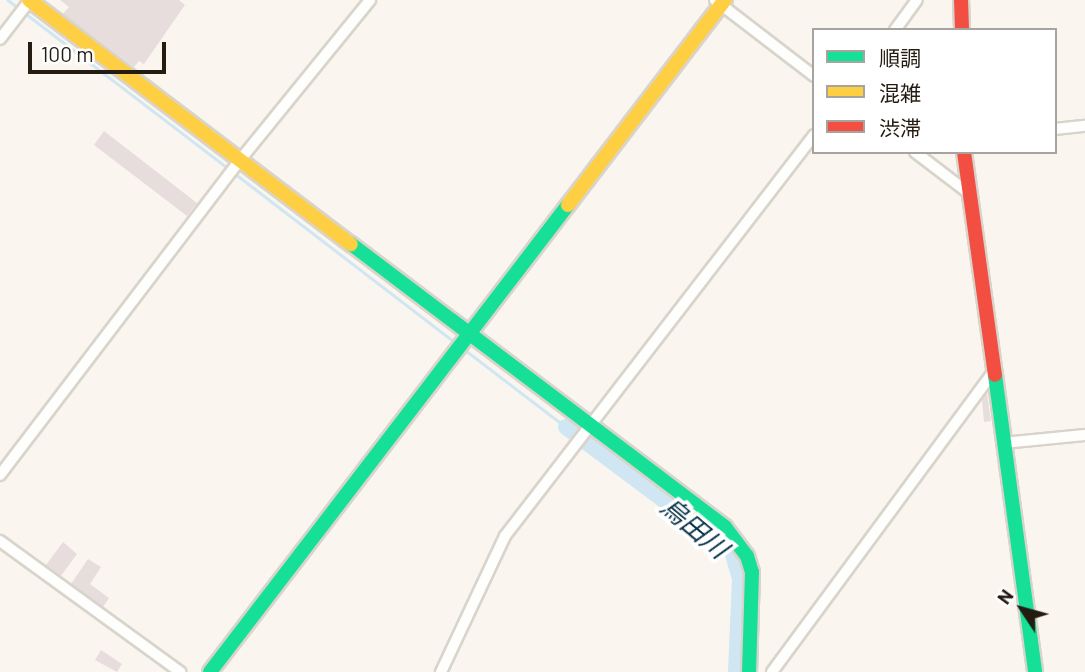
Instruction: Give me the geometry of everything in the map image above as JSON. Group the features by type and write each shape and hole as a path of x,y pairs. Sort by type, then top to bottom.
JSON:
{"street":[{"path":"0,475 226,177 370,0"},
{"path":"896,28 917,0"},
{"path":"961,0 962,28"},
{"path":"0,39 28,2 462,341 587,428 737,540 751,572 749,672"},
{"path":"210,672 721,2 812,74"},
{"path":"1057,129 1085,126"},
{"path":"441,672 505,536 812,138"},
{"path":"918,154 966,191"},
{"path":"964,154 966,191 1035,672"},
{"path":"772,672 993,371"},
{"path":"1003,443 1085,435"},
{"path":"0,541 180,672"}],"building":[{"path":"60,0 179,0 185,5 144,64 139,61 134,67 63,14 69,7"},
{"path":"104,131 197,203 187,216 94,145"},
{"path":"987,393 991,421 984,422 982,400"},
{"path":"63,542 77,554 61,576 46,565"},
{"path":"88,559 101,567 90,584 109,598 103,607 71,584"},
{"path":"101,650 122,664 117,672 95,660"}],"waterway":[{"path":"8,0 20,9"},
{"path":"25,13 228,168"},
{"path":"233,172 456,343"},
{"path":"464,349 566,427"},
{"name":"烏田川","path":"566,427 732,551 740,579 736,672"}],"traffic: fast":[{"path":"210,672 568,205"},
{"path":"351,244 725,527 747,556 752,572 749,672"},
{"path":"995,375 1035,672"}],"traffic: slow":[{"path":"29,0 351,244"},
{"path":"568,205 725,0"}],"traffic: jam":[{"path":"961,0 962,28"},
{"path":"964,154 995,375"}]}
